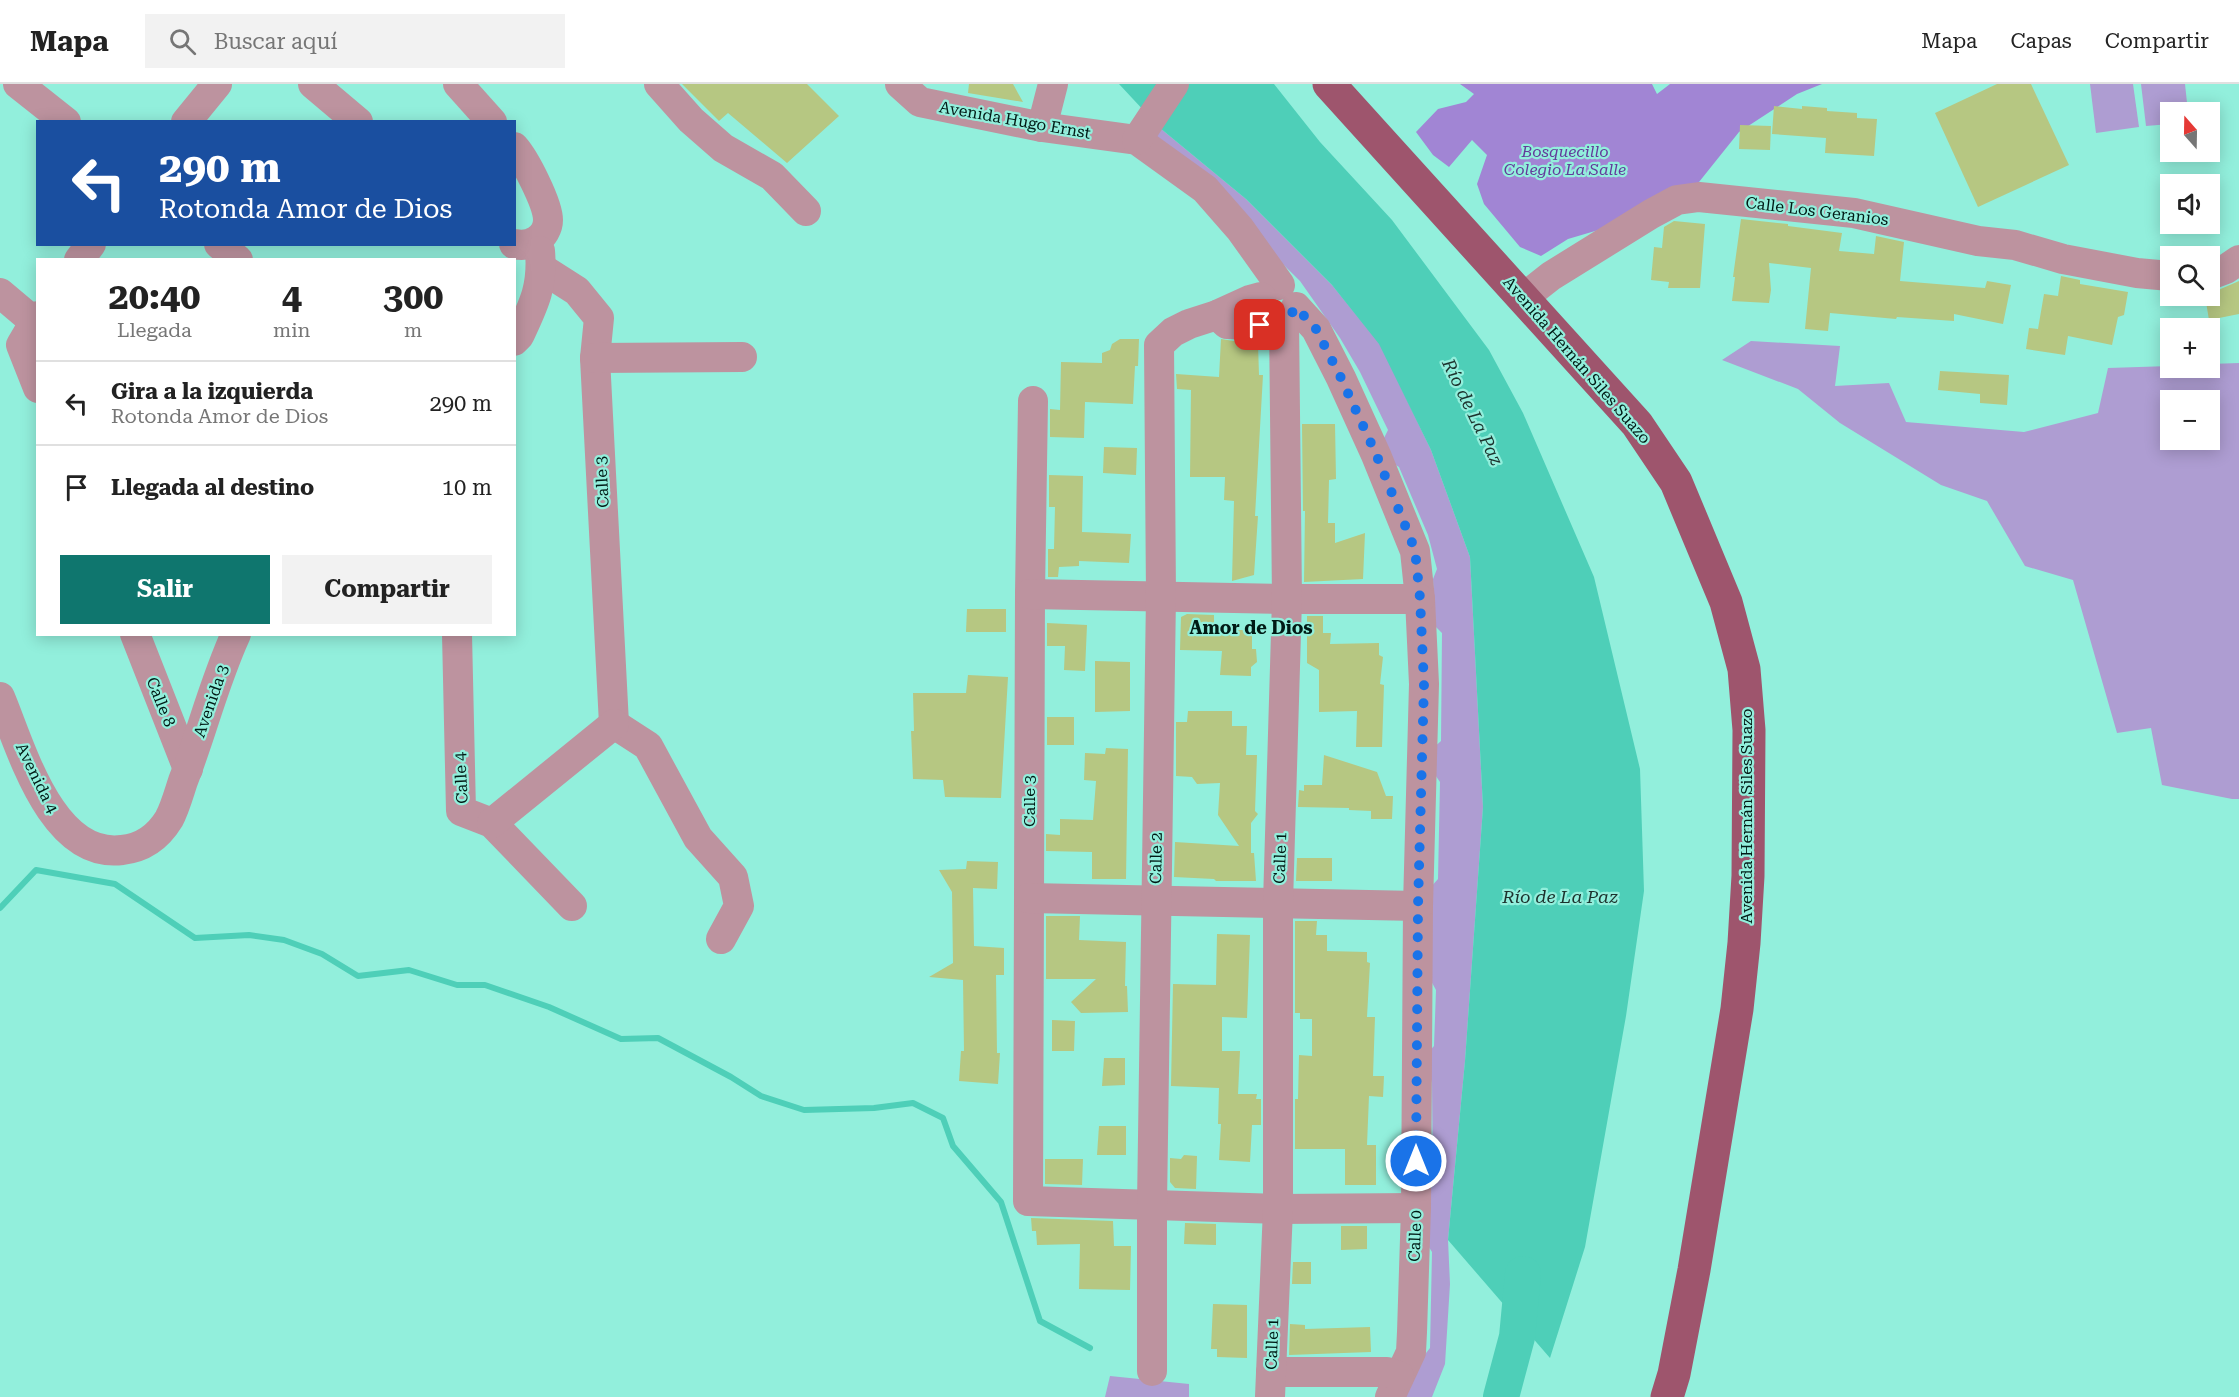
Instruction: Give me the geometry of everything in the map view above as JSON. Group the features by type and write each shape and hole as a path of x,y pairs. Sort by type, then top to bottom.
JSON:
{"main road":[{"name":"Avenida Hernán Siles Suazo","path":"1329,84 1637,424 1676,482 1726,602 1744,669 1749,730 1744,943 1737,1009 1694,1270 1674,1374 1667,1397"}],"street":[{"path":"18,84 63,120"},
{"path":"188,120 217,84"},
{"path":"313,84 356,120"},
{"path":"458,84 490,120"},
{"path":"658,84 691,120 723,148 772,176 806,211"},
{"name":"Avenida Hugo Ernst","path":"900,84 920,102 1042,127 1144,130"},
{"path":"1042,127 1053,84"},
{"path":"1144,130 1174,84"},
{"name":"Calle 0","path":"1144,130 1205,189 1240,230 1275,298 1316,329 1376,454 1415,550 1424,684 1418,906 1416,1208 1411,1352 1394,1386"},
{"path":"516,149 522,155 537,186 548,219 546,230 532,250 538,296 516,339"},
{"name":"Calle Los Geranios","path":"1523,298 1551,276 1651,214 1677,200 1699,197 1854,213 1978,241 2015,245 2063,259 2160,275"},
{"path":"221,246 236,258"},
{"name":"Calle 3","path":"532,250 577,291 599,318 595,357 614,724"},
{"path":"2220,271 2239,260"},
{"path":"0,293 36,321 21,345 36,383"},
{"name":"Calle 2","path":"1152,1371 1152,1204 1161,596 1159,345 1173,332 1189,324 1217,315 1250,300 1275,298"},
{"name":"Calle 1","path":"1271,1385 1278,1209 1278,903 1287,599 1275,298"},
{"path":"595,357 742,357"},
{"name":"Calle 3","path":"1033,401 1028,1201 1152,1204"},
{"path":"1030,594 1287,599 1420,598"},
{"name":"Calle 8","path":"136,636 188,770"},
{"name":"Avenida 3","path":"188,770 223,662 235,636"},
{"name":"Calle 4","path":"457,636 461,811 492,823 572,906"},
{"name":"Avenida 4","path":"0,697 36,783 58,820 79,840 97,848 115,851 131,849 146,844 157,835 169,818 188,770"},
{"path":"492,823 614,724 648,746 698,838 733,877 739,906 721,939"},
{"path":"1029,898 1418,906"},
{"path":"1152,1204 1278,1209 1416,1208"},
{"path":"1271,1385 1387,1372 1394,1386"}],"shaded area":[{"path":"2090,84 2133,84 2139,127 2096,133"},
{"path":"2141,84 2185,84 2187,102 2160,102 2160,125 2146,126"},
{"path":"1160,128 1246,199 1332,285 1380,344 1431,450 1470,557 1483,807 1465,1061 1448,1240 1450,1284 1445,1364 1432,1397 1405,1397 1418,1363 1430,1348 1432,1252 1425,1241 1424,1200 1433,1185 1432,1083 1425,1056 1434,1046 1436,990 1423,966 1430,888 1438,879 1440,782 1431,769 1431,750 1441,741 1442,633 1435,626 1433,579 1437,569 1428,535 1399,467 1389,461 1382,442 1388,430 1360,372 1340,338 1300,281 1155,138"},
{"path":"1751,341 1840,346 1835,386 1889,383 1906,422 2024,432 2098,413 2108,368 2160,366 2160,378 2220,378 2220,364 2239,363 2239,799 2162,785 2151,728 2117,733 2073,580 2025,566 1987,501 1941,485 1840,423 1798,389 1722,360"},
{"path":"1110,1376 1189,1384 1189,1397 1105,1397"}],"green space":[{"name":"Bosquecillo Colegio La Salle","path":"1460,84 1652,84 1657,94 1670,84 1822,84 1797,94 1739,132 1695,187 1612,226 1568,239 1541,256 1520,247 1484,204 1477,184 1487,155 1472,140 1449,167 1433,155 1416,132 1438,109 1466,102 1474,94"}],"water":[{"name":"Río de La Paz","path":"1119,84 1274,84 1320,142 1392,220 1489,350 1523,413 1594,577 1640,769 1644,891 1626,1016 1585,1247 1550,1358 1448,1240 1465,1061 1483,807 1470,557 1431,450 1379,344 1332,285 1246,199 1160,128"}],"building":[{"path":"682,84 807,84 839,116 787,163 728,113 719,121"},
{"path":"969,84 1013,84 1023,102 968,93"},
{"path":"1997,84 2031,84 2069,165 1978,207 1935,113"},
{"path":"1774,106 1802,109 1802,106 1827,108 1827,111 1857,113 1857,118 1877,119 1874,156 1825,153 1826,138 1772,134"},
{"path":"1740,125 1771,126 1770,150 1739,149"},
{"path":"1741,219 1842,233 1839,251 1874,254 1876,236 1904,242 1900,281 1985,288 1987,281 2011,285 2003,324 1954,314 1954,321 1830,313 1828,331 1805,329 1811,268 1769,263 1771,290 1769,303 1732,301"},
{"path":"1674,221 1705,224 1700,288 1668,288 1669,282 1651,280 1654,247 1662,248 1664,227"},
{"path":"2061,276 2080,280 2080,284 2128,292 2124,315 2118,317 2112,345 2068,336 2065,355 2026,349 2029,328 2038,329 2044,294 2058,296"},
{"path":"2239,281 2239,314 2209,318 2207,306 2220,306 2220,289"},
{"path":"1120,339 1139,339 1133,404 1085,402 1084,438 1050,437 1050,409 1060,410 1061,362 1102,363 1102,353 1110,350 1112,344"},
{"path":"1221,339 1240,342 1239,345 1258,344 1259,375 1263,375 1254,575 1232,581 1234,501 1224,500 1225,477 1190,477 1191,390 1177,389 1176,374 1219,377"},
{"path":"1940,371 2009,375 2007,405 1980,403 1980,394 1938,390"},
{"path":"1302,424 1335,424 1336,479 1329,480 1328,523 1335,523 1335,543 1365,533 1363,579 1304,582 1305,511 1303,511"},
{"path":"1104,447 1137,448 1136,475 1103,473"},
{"path":"1049,475 1083,476 1082,532 1131,534 1129,563 1079,561 1079,566 1059,567 1058,577 1048,577 1048,549 1054,549 1055,507 1049,507"},
{"path":"967,609 1006,609 1006,632 966,632"},
{"path":"1187,614 1214,615 1214,630 1252,630 1252,649 1256,649 1257,662 1251,667 1251,676 1220,675 1222,651 1180,650 1181,617"},
{"path":"1307,616 1323,616 1323,633 1331,633 1330,644 1379,643 1379,655 1383,657 1380,684 1384,685 1382,747 1356,747 1357,711 1319,712 1319,670 1307,663"},
{"path":"1047,623 1087,625 1085,671 1064,670 1065,646 1047,646"},
{"path":"1095,661 1130,662 1130,711 1095,712"},
{"path":"968,675 1008,677 1001,798 945,797 943,780 913,779 911,731 914,731 913,693 966,693"},
{"path":"1188,711 1232,711 1232,726 1247,726 1246,755 1257,755 1255,811 1258,814 1251,823 1251,853 1254,853 1256,881 1216,881 1214,879 1174,877 1175,842 1239,846 1218,815 1220,783 1197,784 1192,777 1176,776 1176,722 1187,722"},
{"path":"1047,717 1074,717 1074,745 1047,745"},
{"path":"1106,748 1128,749 1126,879 1092,879 1092,852 1046,851 1046,834 1060,835 1060,819 1093,820 1096,781 1084,780 1085,753 1105,754"},
{"path":"1324,755 1377,772 1386,796 1393,796 1392,819 1371,819 1371,811 1349,810 1349,808 1298,807 1299,790 1304,791 1304,785 1322,785"},
{"path":"1297,858 1332,858 1332,881 1296,881"},
{"path":"967,861 998,862 997,889 973,888 974,946 1004,948 1004,975 996,975 997,1053 1000,1053 998,1084 959,1081 961,1051 964,1051 963,980 929,977 953,963 952,892 939,870 966,869"},
{"path":"1046,916 1080,916 1079,940 1126,942 1125,986 1127,986 1128,1012 1081,1013 1071,1002 1096,979 1046,979"},
{"path":"1295,921 1317,921 1316,935 1327,935 1327,951 1367,952 1367,962 1370,963 1367,1017 1375,1017 1373,1076 1384,1076 1383,1097 1369,1096 1367,1145 1376,1145 1376,1185 1345,1185 1345,1149 1295,1149 1295,1099 1298,1099 1299,1055 1312,1056 1312,1019 1300,1019 1300,1013 1295,1013"},
{"path":"1217,934 1250,935 1247,1018 1222,1017 1222,1051 1240,1051 1238,1094 1257,1094 1256,1099 1261,1099 1261,1125 1252,1125 1250,1162 1219,1160 1221,1124 1218,1124 1219,1088 1171,1086 1173,984 1216,985"},
{"path":"1052,1020 1075,1021 1074,1051 1052,1051"},
{"path":"1104,1058 1125,1058 1125,1085 1102,1086"},
{"path":"1099,1126 1126,1126 1126,1155 1097,1155"},
{"path":"1184,1155 1197,1156 1196,1189 1175,1188 1170,1182 1170,1158 1181,1159"},
{"path":"1045,1159 1083,1159 1082,1185 1045,1184"},
{"path":"1031,1218 1113,1221 1114,1246 1131,1246 1130,1290 1079,1289 1080,1244 1037,1245 1036,1231 1032,1231"},
{"path":"1185,1223 1216,1224 1216,1245 1184,1244"},
{"path":"1341,1226 1367,1226 1367,1249 1341,1250"},
{"path":"1293,1262 1311,1262 1311,1284 1292,1284"},
{"path":"1213,1304 1247,1305 1247,1358 1217,1357 1217,1349 1211,1349"},
{"path":"1290,1324 1305,1325 1305,1329 1370,1327 1371,1352 1289,1355"}],"waterway":[{"path":"0,908 36,870 115,884 195,938 249,935 284,940 322,954 358,976 409,970 457,985 485,985 549,1007 621,1039 658,1038 731,1077 761,1096 804,1110 874,1108 913,1103 943,1118 953,1146 1001,1202 1040,1321 1090,1348"},
{"name":"Río de La Paz","path":"1501,1397 1517,1337 1523,1274"}],"district":[{"name":"Amor de Dios","path":"1251,627"}],"route":[{"path":"1260,325 1284,320 1296,307 1316,329 1376,454 1415,550 1424,684 1418,906 1416,1161"}]}
